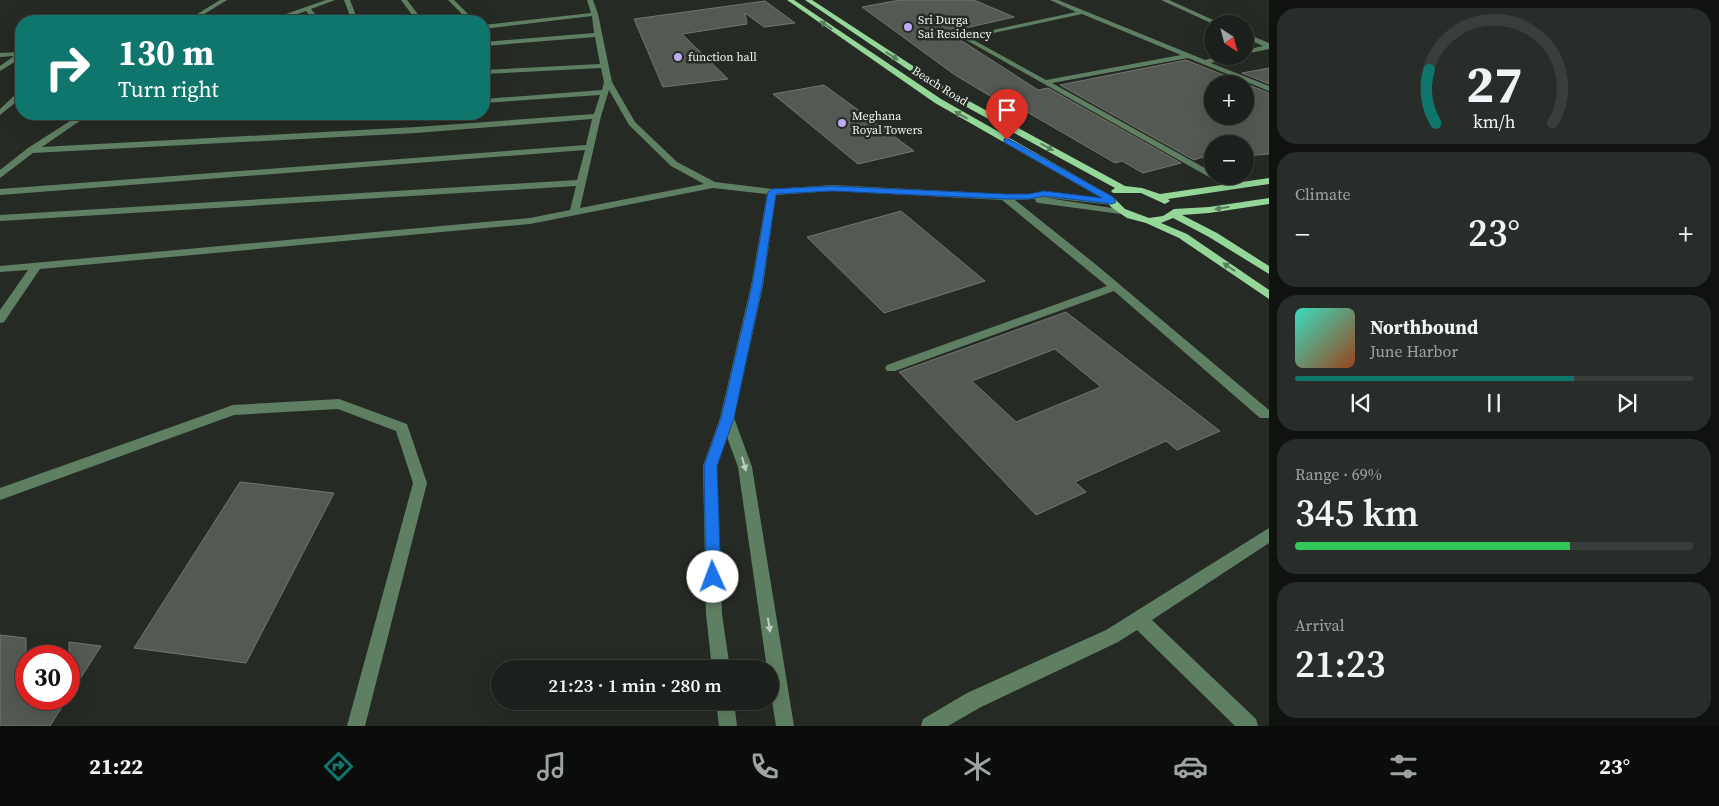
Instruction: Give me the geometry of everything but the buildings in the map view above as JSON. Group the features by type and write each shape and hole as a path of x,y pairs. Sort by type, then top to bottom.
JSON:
{"main road":[{"name":"Beach Road","path":"790,0 938,101 1111,200 1125,213"},
{"name":"Beach Road","path":"808,0 953,96 1123,189"},
{"path":"1160,197 1269,181"},
{"path":"1111,200 1111,194 1123,189 1141,190 1160,197 1170,204 1173,213 1213,235 1269,271"},
{"path":"1145,219 1158,220 1168,218 1173,213 1269,201"},
{"path":"1125,213 1145,219 1183,236 1269,295"}],"street":[{"path":"199,15 224,0"},
{"path":"290,15 332,0"},
{"path":"347,0 353,15"},
{"path":"404,0 415,15"},
{"path":"451,0 466,15"},
{"path":"590,0 595,14 608,82 632,123 674,164 713,185"},
{"path":"1053,0 1204,62"},
{"path":"1164,0 1204,17"},
{"path":"307,9 312,15"},
{"path":"1083,12 964,36 1204,169"},
{"path":"490,26 595,14"},
{"path":"490,44 598,35"},
{"path":"1254,39 1269,46"},
{"path":"1254,50 1269,46"},
{"path":"0,55 15,54"},
{"path":"1045,82 1189,56"},
{"path":"0,69 15,58"},
{"path":"1212,65 1269,89"},
{"path":"490,72 606,66"},
{"path":"574,212 597,116 608,82"},
{"path":"490,101 604,92"},
{"path":"0,98 15,97"},
{"path":"0,112 15,101"},
{"path":"31,150 416,130 597,116"},
{"path":"0,175 31,150 77,120"},
{"path":"0,192 590,147"},
{"path":"0,218 582,183"},
{"path":"0,269 530,221 713,185 772,192 832,188 1005,197 1029,197 1044,194 1111,200"},
{"path":"720,660 714,614 710,466 728,418 757,286 772,192"},
{"path":"1005,197 1266,414"},
{"path":"1029,197 1048,202 1125,213"},
{"path":"0,319 36,266"},
{"path":"891,368 1115,287"},
{"path":"0,494 233,410 339,404 402,428 420,483 356,726"},
{"path":"728,418 745,467 785,726"},
{"path":"930,726 974,700 1112,636 1269,535"},
{"path":"1138,619 1249,726"},
{"path":"726,710 728,726"}],"place":[{"name":"Sri Durga Sai Residency","path":"908,27"},
{"name":"function hall","path":"678,57"},
{"name":"Meghana Royal Towers","path":"842,123"}],"route":[{"path":"713,577 710,466 728,418 757,286 772,192 832,188 1005,197 1029,197 1044,194 1112,202 1110,199 1007,140"}]}
